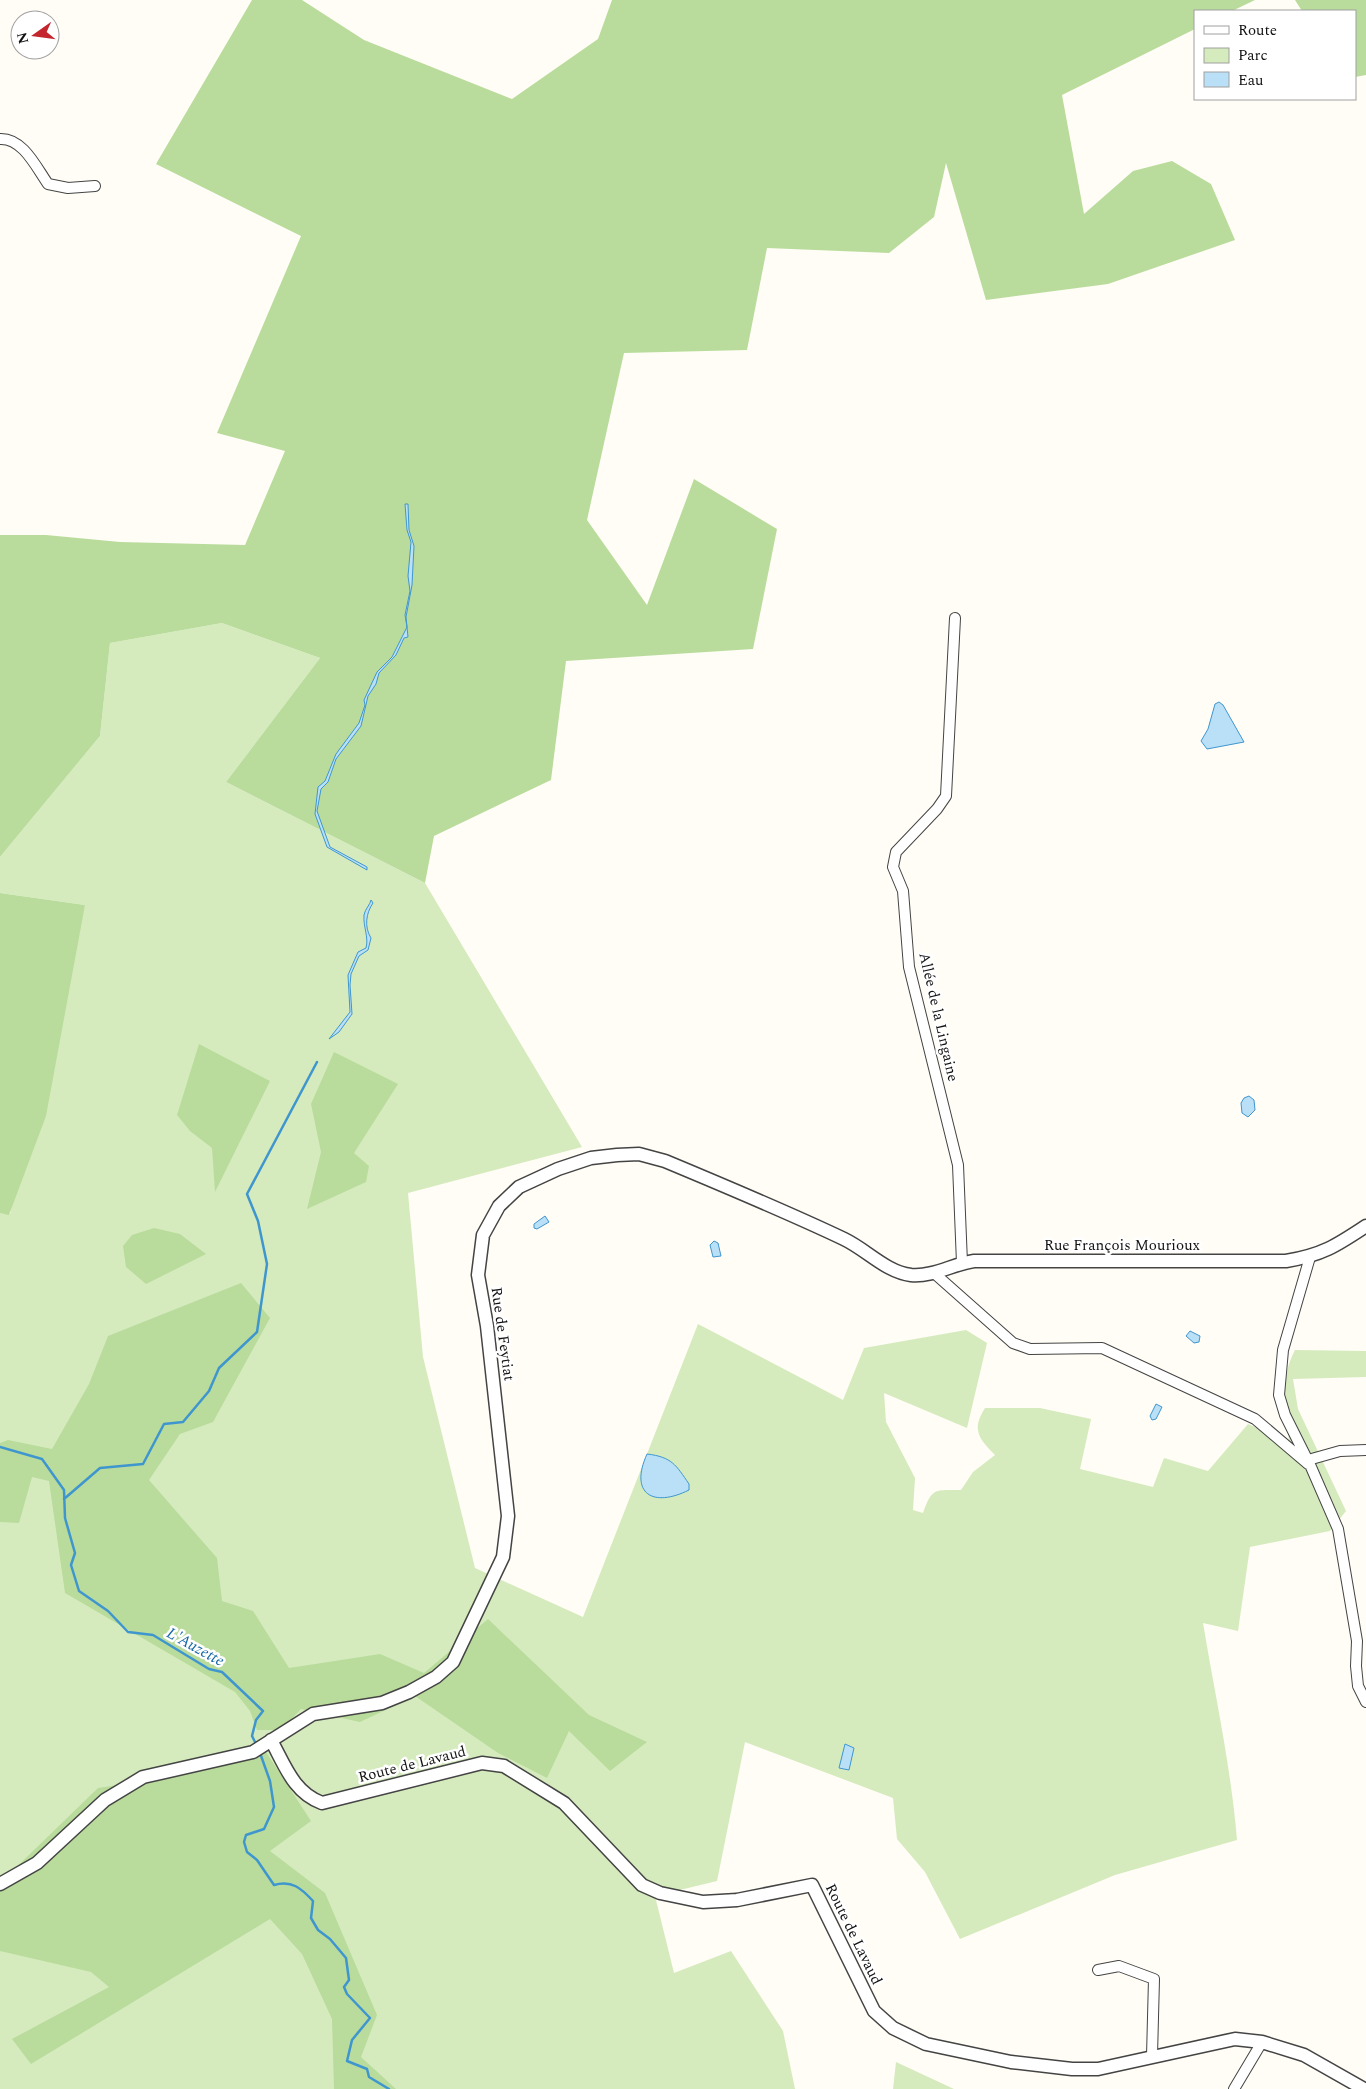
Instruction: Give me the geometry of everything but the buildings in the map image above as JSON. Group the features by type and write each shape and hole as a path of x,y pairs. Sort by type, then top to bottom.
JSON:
{"street":[{"path":"0,139 10,139 19,144 48,184 68,188 95,186"},
{"name":"Allée de la Lingaine","path":"955,618 946,796 937,809 896,852 893,867 903,892 909,967 958,1165 962,1263"},
{"name":"Rue de Feytiat","path":"0,1884 37,1863 105,1800 143,1777 253,1752 313,1714 382,1703 409,1692 436,1677 452,1662 503,1557 508,1516 487,1326 478,1275 483,1235 499,1206 519,1187 558,1169 592,1158 617,1155 650,1156 665,1160 845,1240 875,1259"},
{"name":"Rue François Mourioux","path":"875,1259 903,1273 919,1275 962,1263 1286,1261 1310,1257 1330,1250 1366,1226"},
{"path":"1310,1257 1284,1350 1279,1394 1285,1415 1310,1463 1338,1529 1361,1643 1358,1686 1366,1702"},
{"path":"934,1272 1013,1343 1021,1347 1036,1349 1102,1348 1255,1419 1310,1463"},
{"path":"1310,1463 1340,1451 1366,1450"},
{"name":"Route de Lavaud","path":"268,1743 296,1787 309,1799 322,1803 482,1763 504,1766 564,1803 642,1885 660,1894 704,1902 737,1900 812,1885 874,2012 893,2028 926,2044 1011,2062 1072,2069 1098,2069 1236,2039 1262,2042 1304,2055 1364,2089"},
{"path":"1098,1970 1119,1966 1154,1979 1152,2056"},
{"path":"1234,2089 1262,2042"}],"green space":[{"path":"252,0 302,0 364,40 512,99 598,39 612,0 1255,0 1234,10 1194,10 1194,29 1062,95 1084,214 1133,171 1172,161 1211,184 1235,240 1108,284 986,300 946,163 934,217 889,253 767,248 747,350 624,353 587,520 647,605 694,479 777,529 753,649 566,661 551,780 434,836 425,883 226,782 320,658 222,623 110,643 100,736 0,857 0,535 46,535 120,542 245,545 285,451 217,433 301,236 156,164"},
{"path":"1295,0 1366,0 1366,75 1356,77 1356,10 1301,10"},
{"path":"222,623 320,658 226,782 425,883 582,1147 408,1193 423,1357 475,1568 583,1617 698,1324 843,1400 864,1348 966,1330 987,1343 967,1428 884,1393 886,1422 915,1478 913,1510 923,1513 932,1494 940,1490 961,1490 973,1472 995,1455 979,1434 978,1422 985,1408 1040,1408 1091,1419 1080,1469 1153,1487 1164,1458 1208,1471 1248,1424 1289,1441 1285,1406 1285,1384 1290,1361 1295,1350 1366,1351 1366,1377 1293,1379 1298,1409 1346,1511 1330,1531 1250,1547 1238,1631 1203,1623 1227,1758 1237,1840 1115,1875 960,1939 925,1872 897,1839 893,1798 745,1742 717,1881 655,1896 674,1973 731,1951 783,2031 795,2089 0,2089 0,1213 10,1214 85,905 0,893 0,857 100,736 110,643"},
{"path":"0,893 85,905 46,1116 9,1215 0,1213"},
{"path":"199,1044 270,1081 215,1192 212,1148 190,1131 177,1115"},
{"path":"334,1052 398,1084 354,1153 369,1166 366,1182 307,1209 321,1152 311,1104"},
{"path":"154,1228 180,1234 206,1254 146,1284 126,1267 123,1246 132,1235"},
{"path":"241,1283 270,1318 213,1422 180,1434 149,1480 217,1558 222,1601 253,1611 289,1668 380,1654 424,1673 488,1619 589,1715 647,1742 610,1771 569,1731 547,1778 498,1753 415,1696 360,1722 301,1709 281,1730 257,1730 250,1711 235,1692 65,1593 49,1481 32,1477 19,1523 0,1522 0,1443 8,1440 52,1449 89,1384 108,1336"},
{"path":"266,1752 311,1821 270,1851 325,1893 377,2015 361,2057 396,2089 334,2089 332,2019 302,1954 270,1919 31,2064 12,2039 109,1987 91,1972 0,1951 0,1883 98,1788 145,1781"},
{"path":"896,2062 954,2089 893,2089"}],"water":[{"path":"405,504 408,504 409,530 414,546 412,585 406,617 407,627 405,615 410,591 408,576 411,542 407,530"},
{"path":"407,627 408,637 404,638 396,655 379,673 376,684 368,696 361,726 336,759 328,782 321,789 317,811 330,847 367,867 367,870 327,847 315,814 318,787 325,781 336,754 359,723 365,705 364,700 377,672 392,657"},
{"path":"1219,702 1223,705 1244,742 1207,749 1201,741 1208,729 1215,704"},
{"path":"371,900 373,903 367,920 367,929 371,938 368,950 359,956 351,974 352,1014 339,1032 329,1039 350,1012 348,975 358,952 366,948 364,915"},
{"path":"1249,1096 1254,1100 1255,1110 1248,1117 1242,1113 1241,1103 1244,1098"},
{"path":"545,1216 549,1222 537,1229 534,1228 534,1224"},
{"path":"714,1241 718,1243 721,1256 713,1257 710,1245"},
{"path":"1190,1331 1200,1336 1199,1342 1194,1343 1186,1336"},
{"path":"1156,1404 1162,1407 1156,1419 1152,1420 1150,1416"},
{"path":"647,1454 662,1457 672,1463 689,1484 689,1490 665,1498 648,1494 643,1488 641,1479 642,1468"},
{"path":"845,1744 854,1748 849,1770 839,1768"}],"waterway":[{"path":"64,1499 100,1468 143,1464 164,1424 183,1422 209,1391 219,1368 257,1332 267,1264 258,1221 247,1194 317,1062"},
{"name":"L'Auzette","path":"0,1447 42,1459 64,1490 65,1518 75,1553 71,1565 79,1591 108,1611 128,1632 153,1635 209,1669 222,1672 263,1711 256,1720 252,1736 257,1746"},
{"name":"L'Auzette","path":"260,1753 270,1781 274,1807 264,1829 246,1835 244,1842 247,1852 257,1860 274,1885 291,1884 296,1886 313,1901 311,1918 318,1930 330,1939 346,1958 349,1980 344,1987 347,1994 370,2018 352,2040 347,2061 367,2069 369,2077 389,2089"}]}
